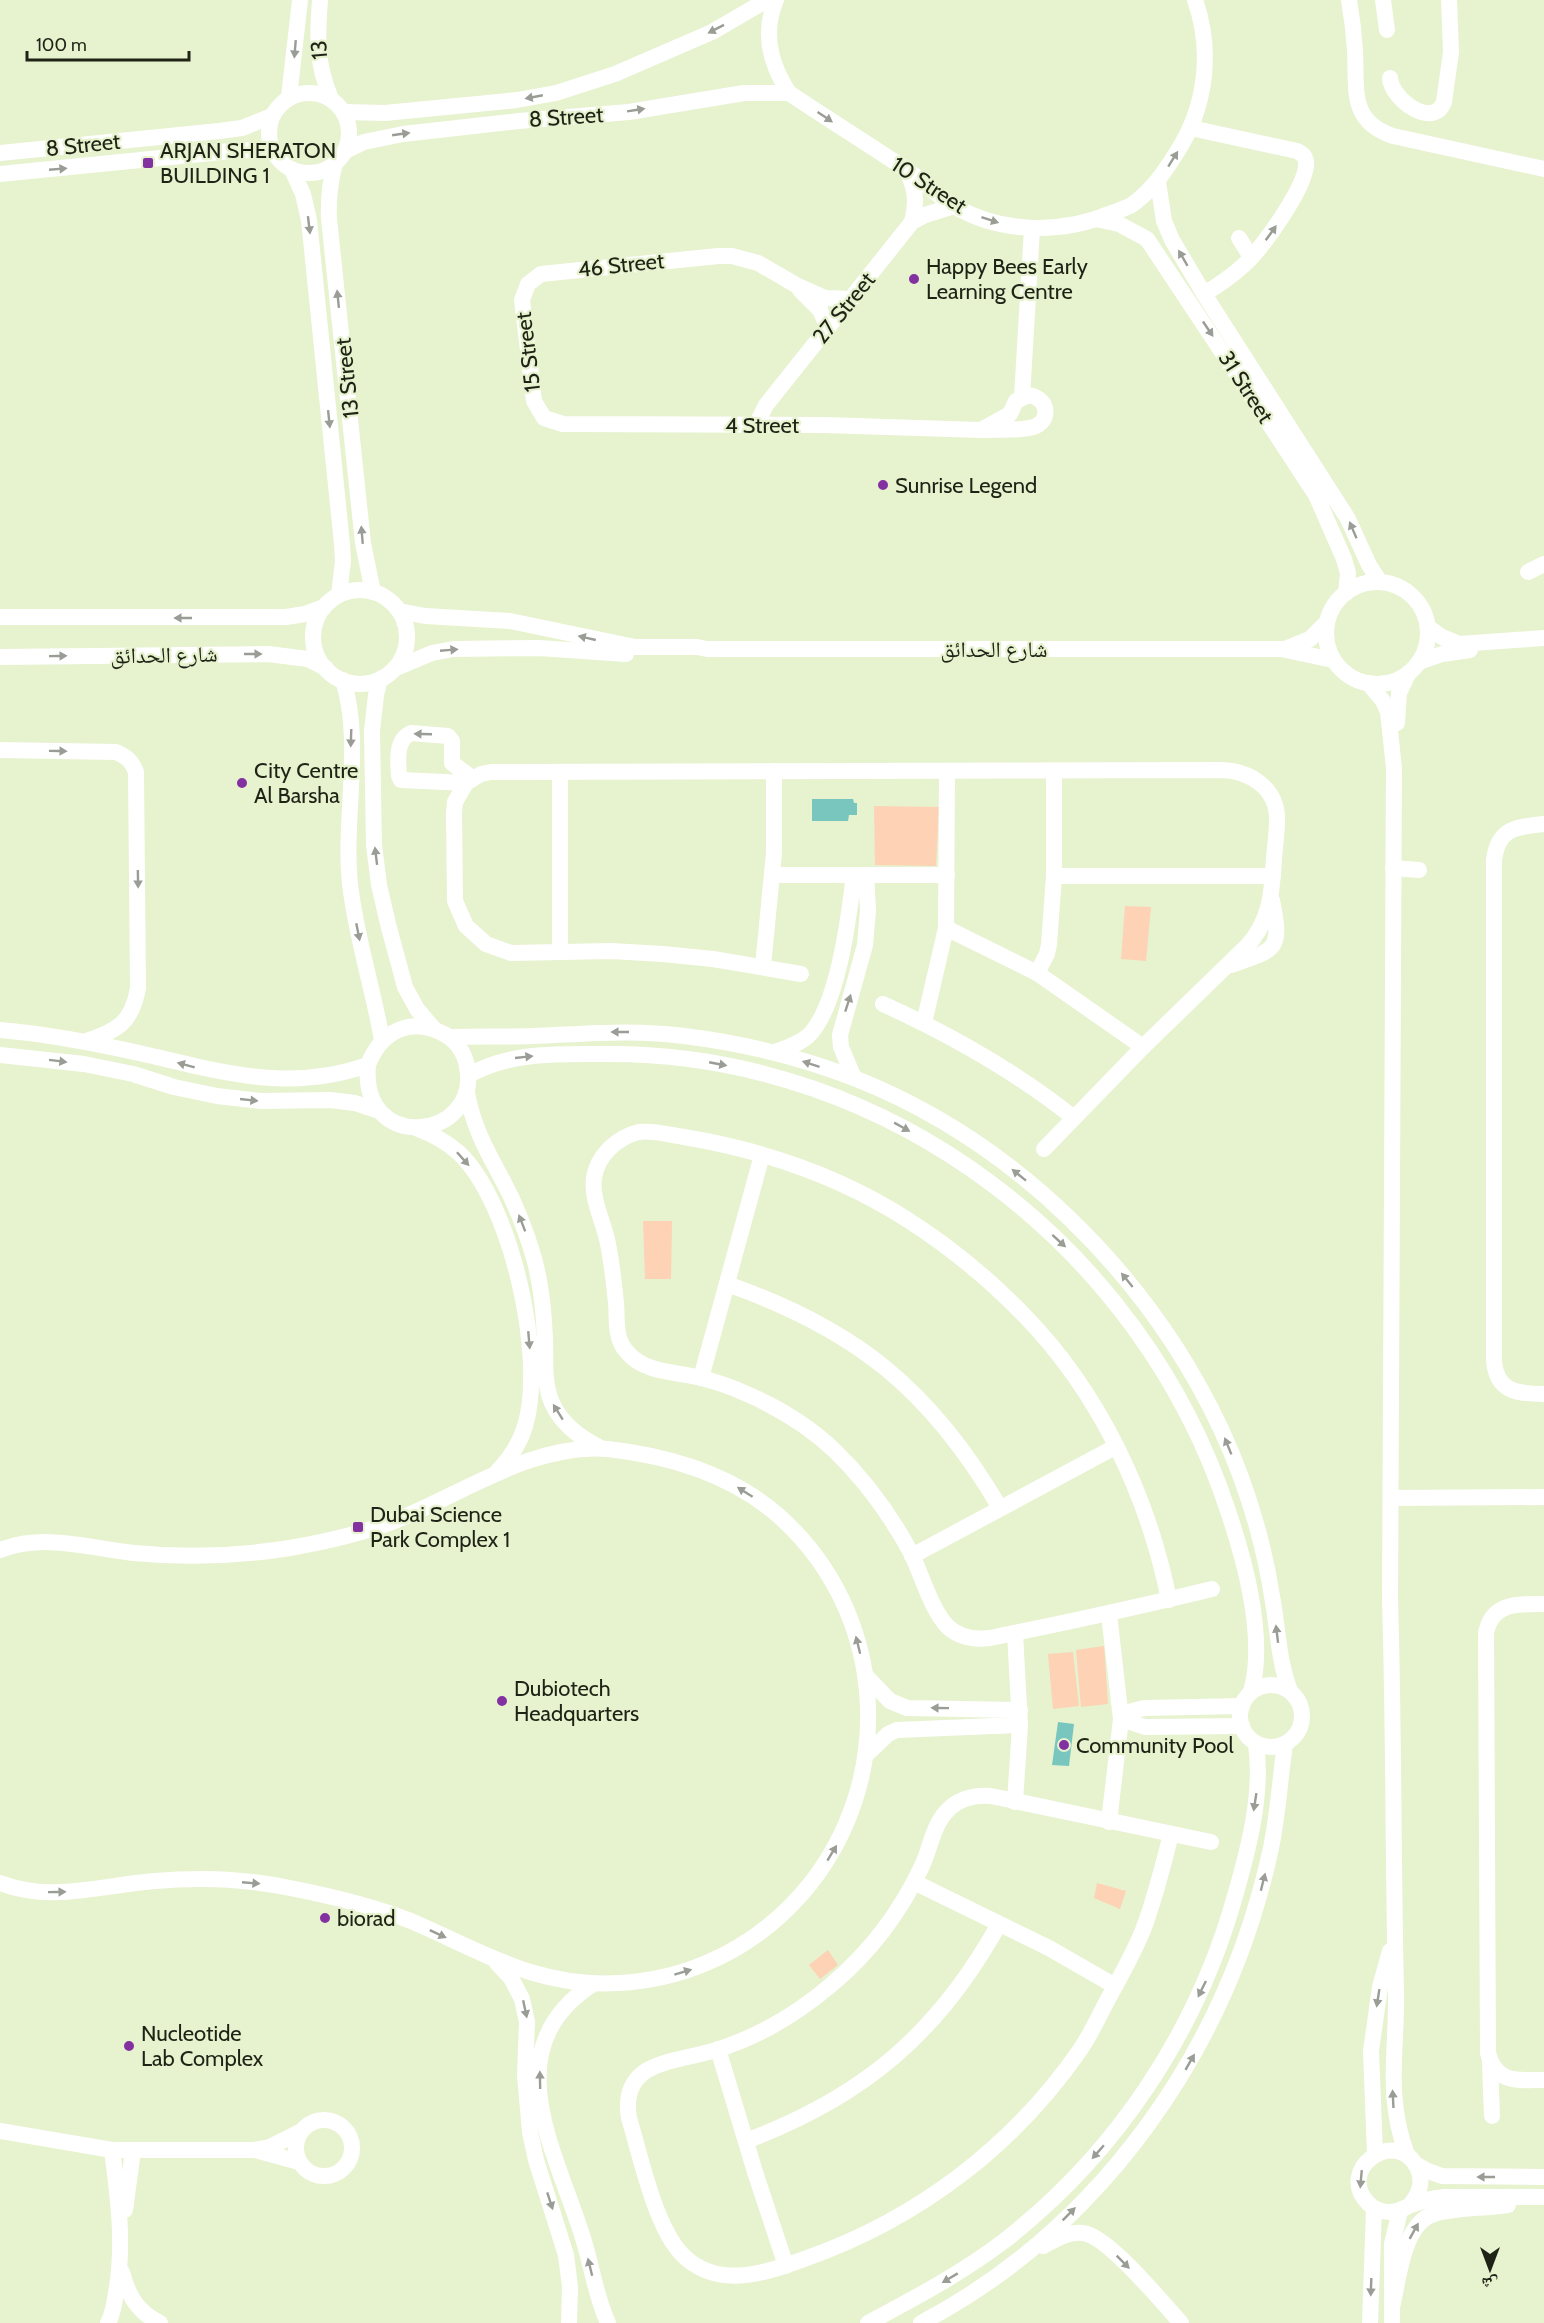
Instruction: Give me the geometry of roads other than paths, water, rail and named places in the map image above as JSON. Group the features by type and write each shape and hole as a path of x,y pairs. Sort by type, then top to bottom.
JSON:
{"street":[{"name":"13","path":"289,97 300,0"},
{"name":"13","path":"320,0 316,45 318,60 331,99"},
{"name":"8 Street","path":"344,112 385,113 517,100 556,93 615,74 712,32 766,0"},
{"name":"10 Street","path":"776,0 768,32 770,54 777,75 789,93 907,170 954,206 995,222 1032,229 1081,224 1096,219 1131,205 1158,182 1191,128 1199,104 1205,70 1204,35 1195,0"},
{"path":"1349,0 1355,51 1356,101 1369,124 1380,132 1393,136 1544,169"},
{"path":"1383,0 1387,30"},
{"path":"1390,78 1393,90 1402,100 1425,114 1433,114 1440,109 1444,102 1451,52 1449,0"},
{"path":"310,92 331,99 344,112 349,125 349,138 340,157 326,170 303,173 292,170 273,152 268,128 272,116 279,105 289,97 310,92"},
{"name":"8 Street","path":"340,157 364,142 403,134 629,112 744,93 789,93"},
{"name":"8 Street","path":"0,153 230,129 257,123 272,116"},
{"path":"1191,128 1297,151 1305,159 1305,167 1284,214 1251,257 1233,274 1204,294"},
{"name":"8 Street","path":"0,174 242,150 273,152"},
{"name":"13 Street","path":"340,157 329,191 329,219 363,543 373,592"},
{"name":"13 Street","path":"292,170 303,194 309,220 342,544 343,561 339,595"},
{"path":"907,170 914,187 916,204 912,222"},
{"name":"31 Street","path":"1158,182 1164,221 1172,240 1348,519 1369,565 1380,582"},
{"name":"27 Street","path":"756,425 766,405 912,222 925,215 954,206"},
{"name":"31 Street","path":"1096,219 1119,224 1147,239 1182,291 1316,495 1344,560 1348,573 1346,592"},
{"path":"981,430 1010,414 1016,401 1022,397 1032,229"},
{"path":"1239,237 1251,257"},
{"name":"46 Street","path":"528,284 541,274 552,272 718,256 746,251 762,259 771,270 796,285 825,298 852,299"},
{"name":"15 Street","path":"528,284 522,300 534,401 544,418"},
{"name":"46 Street","path":"796,285 820,310 828,328"},
{"path":"775,394 775,406 786,424"},
{"name":"4 Street","path":"544,418 563,424 786,424 981,430 1029,428 1040,423 1046,413 1042,400 1036,396 1022,397"},
{"path":"1528,572 1544,564"},
{"path":"1394,768 1397,762 1398,699 1414,668 1427,645 1428,627 1425,616 1415,599 1399,587 1380,582 1364,584 1346,592 1334,604 1327,622 1326,642 1333,660 1349,676 1368,683 1388,683 1414,668 1442,654 1515,646 1537,639"},
{"path":"387,674 364,683 343,680 326,668 315,650 313,639 318,616 324,607 339,595 352,591 373,592 390,601 399,611 406,631 404,652 387,674 376,695 372,730 374,844 388,924 405,987 417,1009 433,1028"},
{"name":"شارع الحدائق","path":"0,617 286,617 305,614 324,607"},
{"name":"شارع الحدائق","path":"399,611 425,616 510,621 627,646 697,647 707,650"},
{"path":"1281,649 1304,643 1317,634 1327,622"},
{"path":"1428,627 1442,637 1459,644 1537,639"},
{"name":"شارع الحدائق","path":"387,674 432,652 453,649 539,648 613,654 695,653 707,650 1281,649"},
{"path":"1281,649 1333,660"},
{"name":"شارع الحدائق","path":"0,657 268,654 308,659 326,668"},
{"path":"343,680 348,697 351,723 347,845 350,884 382,1040"},
{"path":"1368,683 1383,701 1388,712 1394,768 1390,1600 1394,1733 1396,1993 1393,2100 1399,2134 1420,2174 1421,2185 1417,2196 1405,2208 1392,2244 1392,2315"},
{"path":"411,733 448,736 452,741 454,766 469,781 401,780 399,748 406,735 411,733"},
{"path":"0,750 116,752 125,756 136,771 138,988 136,1001 130,1014 111,1033 85,1042"},
{"path":"801,974 763,966 663,954 560,952 525,954 498,950 475,936 459,914 454,888 454,813 459,792 469,781 491,771 1222,770 1246,774 1265,787 1276,808 1278,820 1272,896 1261,927 1248,945 1143,1047 1044,1149"},
{"path":"763,966 772,875 774,771"},
{"path":"924,1023 946,928 947,771"},
{"path":"1037,973 1047,954 1049,944 1054,876 1054,771"},
{"path":"560,772 560,952"},
{"path":"1544,824 1521,826 1510,830 1501,838 1494,860 1494,1360 1500,1381 1508,1389 1519,1393 1544,1394"},
{"path":"1393,868 1419,870"},
{"path":"772,875 947,876"},
{"path":"825,875 837,884 845,896 849,911"},
{"path":"854,1078 841,1047 840,1035 861,963 866,933 868,910 860,875"},
{"path":"775,1052 802,1041 817,1025 835,978 849,911 860,875"},
{"path":"868,910 883,885 894,876"},
{"path":"1054,876 1273,876"},
{"path":"946,928 1037,973 1143,1047"},
{"path":"846,932 866,933"},
{"path":"883,1004 924,1023 1007,1069 1046,1095 1074,1118"},
{"path":"379,1111 370,1097 366,1081 368,1065 373,1052 382,1040 397,1030 415,1026 433,1028 449,1036 459,1047 466,1060 469,1075 466,1093 455,1112 437,1125 415,1128"},
{"path":"0,1030 85,1042 198,1068 269,1079 326,1077 368,1065"},
{"path":"449,1036 632,1032 680,1035 775,1052 854,1078 904,1102 952,1128 998,1158 1041,1193 1111,1260 1141,1298 1197,1383 1221,1430 1241,1478 1265,1560 1281,1660 1290,1691 1302,1708 1300,1730 1285,1744 1275,1747 1256,1744 1242,1726 1246,1699 1257,1661 1252,1606 1245,1569 1222,1492 1203,1445 1159,1364 1126,1315 1074,1255 1025,1210 966,1166 893,1122 816,1090 759,1073 669,1057 581,1054 502,1060 469,1075"},
{"path":"0,1055 84,1064 217,1096 261,1101 330,1100 355,1103 379,1111 395,1123 432,1134 460,1154 471,1168 500,1222 519,1279 529,1339 529,1408 519,1441 511,1456 494,1476"},
{"path":"466,1093 479,1137 516,1207 534,1259 544,1314 544,1370 548,1390 561,1418 571,1430 602,1449"},
{"path":"1170,1599 1153,1534 1134,1484 1097,1412 1052,1347 1027,1318 938,1240 872,1199 800,1167 715,1142 640,1132 619,1140 602,1156 594,1178 596,1201 607,1236 614,1272 618,1335 624,1349 635,1361 650,1367 701,1378 746,1393 788,1415 825,1442 860,1476 889,1514 943,1622 952,1631 964,1637 976,1639 1015,1633 1109,1614 1212,1589"},
{"path":"701,1378 762,1155"},
{"path":"727,1284 770,1299 811,1318 850,1341 887,1368 920,1398 950,1432 977,1469 1000,1508"},
{"path":"912,1556 1115,1446"},
{"path":"0,1550 16,1544 48,1540 134,1553 186,1556 238,1554 290,1548 340,1537 390,1522 528,1460 565,1451 602,1449 668,1459 707,1471 745,1491 779,1516 811,1550 836,1588 854,1630 866,1676 870,1719 866,1755 852,1813 820,1873 795,1902 767,1928 735,1950 701,1966 664,1977 626,1983 593,1984 560,1980 526,1972 495,1960 409,1920 344,1900 268,1884 212,1879 157,1880 56,1894 10,1887 0,1883"},
{"path":"1392,1498 1544,1497"},
{"path":"1492,2116 1488,2042 1485,1633 1492,1616 1500,1609 1509,1605 1544,1604"},
{"path":"1108,1822 1119,1748 1121,1716 1109,1614"},
{"path":"1015,1633 1020,1718 1015,1802"},
{"path":"866,1676 883,1695 907,1708 990,1709 1020,1718"},
{"path":"1117,1684 1128,1694 1155,1708"},
{"path":"990,1709 1006,1699 1019,1685"},
{"path":"1121,1716 1144,1708 1179,1707 1246,1699 1266,1685 1274,1685 1290,1691"},
{"path":"1178,1727 1179,1707"},
{"path":"964,1727 965,1708"},
{"path":"1121,1716 1132,1724 1157,1728 1242,1726"},
{"path":"866,1755 888,1734 897,1730 988,1727 1020,1718"},
{"path":"988,1727 1000,1733 1019,1750"},
{"path":"1119,1748 1137,1735 1157,1728"},
{"path":"868,2323 962,2270 1003,2242 1042,2210 1078,2175 1117,2130 1151,2082 1181,2031 1206,1980 1226,1928 1242,1873 1257,1796 1259,1778 1256,1744"},
{"path":"921,2323 977,2289 1018,2259 1064,2220 1106,2178 1143,2133 1177,2084 1206,2033 1244,1946 1272,1846 1285,1744"},
{"path":"1171,1834 1144,1928 1132,1957 1074,2058 1035,2108 981,2160 936,2194 889,2223 839,2247 786,2266 737,2276 720,2275 703,2269 688,2260 675,2248 659,2217 629,2118 628,2093 634,2082 649,2070 718,2049 759,2032 797,2011 831,1985 878,1937 914,1882 938,1824 943,1814 951,1807 970,1797 981,1796 1015,1802 1211,1842"},
{"path":"914,1882 1049,1948 1115,1986"},
{"path":"746,2141 786,2126 824,2107 860,2084 894,2058 942,2010 976,1964 999,1924"},
{"path":"1375,2154 1371,2051 1383,1974 1394,1942"},
{"path":"495,1960 511,1978 522,1999 527,2022 525,2075 530,2132 536,2160 566,2255 570,2287 569,2323"},
{"path":"593,1984 576,1995 549,2027 541,2047 539,2075 546,2132 582,2234 600,2303 608,2323"},
{"path":"718,2049 786,2266"},
{"path":"1490,2062 1496,2070 1511,2079 1544,2080"},
{"path":"0,2131 112,2151 254,2150 278,2144 300,2132 309,2123 322,2119 335,2121 345,2129 351,2140 350,2160 344,2168 326,2176 308,2171 299,2162 295,2152 300,2132"},
{"path":"254,2150 299,2162"},
{"path":"108,2323 115,2304 120,2266 121,2222 112,2151"},
{"path":"121,2222 133,2151"},
{"path":"1541,2197 1443,2197 1391,2213 1374,2209 1364,2199 1359,2187 1360,2174 1365,2162 1375,2154 1397,2151 1428,2171 1442,2176 1544,2177"},
{"path":"1392,2315 1411,2234 1420,2220 1434,2214 1497,2207 1541,2197"},
{"path":"1370,2323 1374,2209"},
{"path":"1018,2259 1072,2233 1095,2236 1181,2323"},
{"path":"120,2266 131,2299 140,2310 160,2323"}],"water":[{"path":"812,799 853,799 854,803 857,803 857,815 849,815 848,821 812,821"},
{"name":"Community Pool","path":"1058,1722 1074,1724 1069,1766 1052,1765"}],"place":[{"name":"ARJAN SHERATON BUILDING 1","path":"148,163"},
{"name":"Happy Bees Early Learning Centre","path":"914,279"},
{"name":"Sunrise Legend","path":"883,485"},
{"name":"City Centre Al Barsha","path":"242,783"},
{"name":"Dubai Science Park Complex 1","path":"358,1527"},
{"name":"Dubiotech Headquarters","path":"502,1701"},
{"name":"Community Pool","path":"1064,1745"},
{"name":"biorad","path":"325,1918"},
{"name":"Nucleotide Lab Complex","path":"129,2046"}]}
